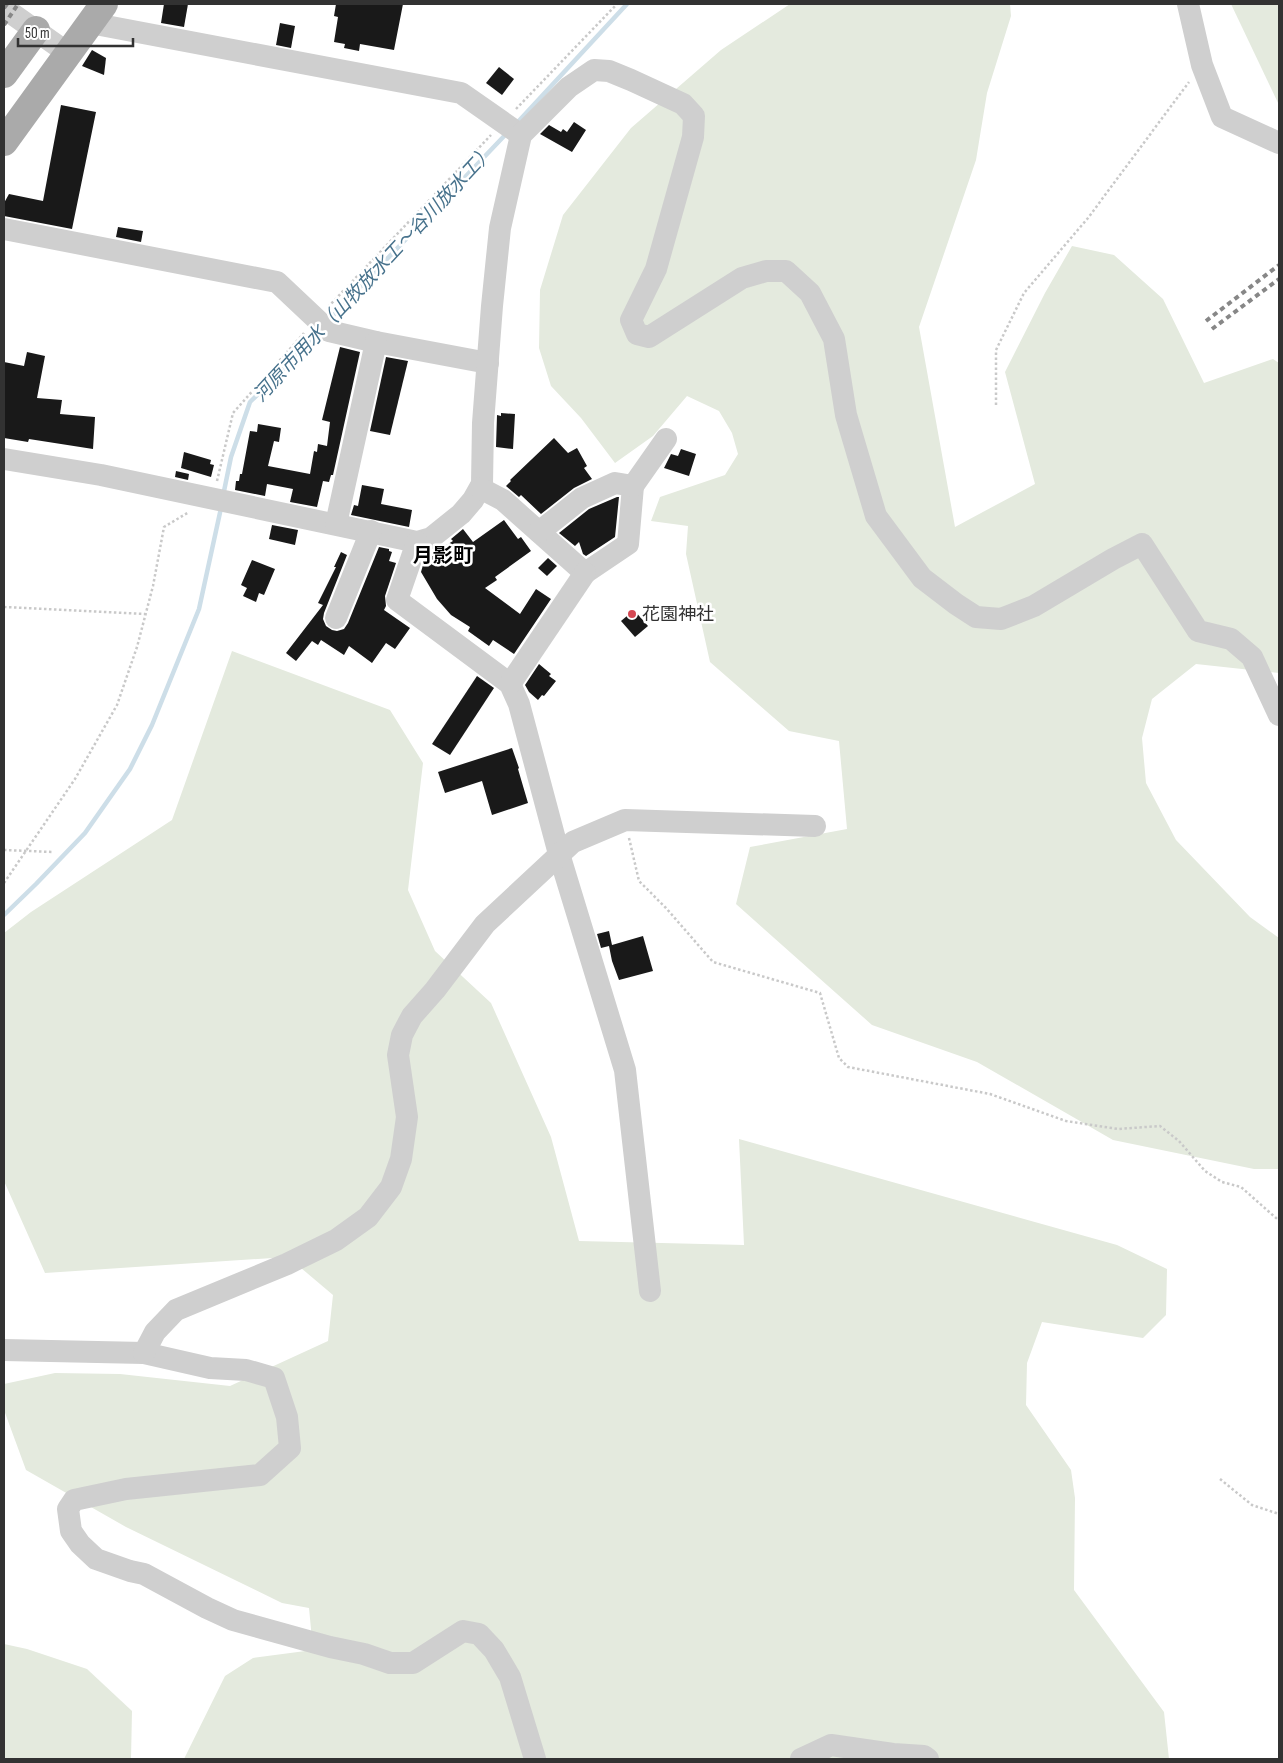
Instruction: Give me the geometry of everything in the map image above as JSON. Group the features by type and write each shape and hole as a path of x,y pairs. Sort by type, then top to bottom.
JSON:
{"main road":[{"path":"4,142 97,13"},
{"path":"4,74 36,30"}],"street":[{"path":"1188,4 1202,65 1222,116 1279,143"},
{"path":"4,8 69,54"},
{"path":"97,13 461,93 512,128"},
{"path":"4,458 101,475 417,542 431,538 461,514 473,500 482,484 483,423 488,363 500,228 512,128 594,70 609,71 683,104 694,116 693,137 656,269 632,320 637,334 649,337 742,278 766,271 786,271 810,293 834,339 846,415 876,516 922,578 976,618 1001,619 1034,606 1142,544 1198,632 1231,639 1252,657 1279,715"},
{"path":"4,229 278,282 329,331 376,342 488,363"},
{"path":"336,524 376,342"},
{"path":"510,684 585,573 628,544 633,486 666,439"},
{"path":"539,532 582,498 615,484 633,486"},
{"path":"480,488 503,500 585,573"},
{"path":"336,618 371,531"},
{"path":"417,542 397,600 510,684 518,704 559,854 625,1070 650,1291"},
{"path":"144,1353 155,1332 176,1310 287,1264 336,1240 368,1217 391,1187 401,1159 407,1117 398,1055 402,1035 412,1016 435,990 485,924 573,842 625,820 815,826"},
{"path":"4,1350 144,1353 210,1368 246,1370 274,1378 287,1416 290,1448 260,1475 126,1489 74,1500 68,1510 71,1531 80,1544 96,1560 144,1574 233,1620 330,1647 390,1662 413,1662 463,1631 479,1634 494,1650 510,1677 535,1759"},
{"path":"801,1759 831,1745 893,1754 924,1756 928,1759"}],"path":[{"path":"4,883 76,779 117,705 137,648 146,614 164,527 219,500 233,413 512,128 617,4"},
{"path":"996,405 996,350 1024,292 1088,218 1202,65"},
{"path":"4,607 146,614"},
{"path":"625,820 639,881 666,908 713,962 820,993 839,1058 848,1067 990,1094 1066,1121 1118,1129 1160,1126 1179,1140 1205,1171 1222,1182 1240,1187 1276,1218 1279,1218"},
{"path":"4,850 52,852"},
{"path":"1220,1479 1252,1505 1279,1514"}],"shaded area":[{"path":"790,4 1010,4 1011,16 987,93 976,160 919,327 955,527 1035,484 1005,372 1045,293 1072,246 1114,255 1163,299 1204,383 1273,359 1279,363 1279,673 1196,664 1152,699 1142,738 1146,783 1176,840 1250,917 1279,938 1279,1169 1254,1169 1113,1140 977,1062 872,1025 736,904 750,847 847,829 839,741 789,731 710,662 686,554 688,526 651,521 660,497 725,475 738,454 732,433 719,411 687,396 653,436 615,463 581,418 551,386 539,348 540,290 563,215 631,128 721,50"},
{"path":"1231,4 1279,4 1279,105"},
{"path":"232,651 390,710 423,763 408,890 435,951 491,1003 551,1137 579,1241 744,1245 739,1139 1117,1245 1167,1269 1166,1315 1143,1338 1042,1322 1027,1363 1026,1405 1071,1470 1075,1498 1074,1590 1164,1712 1169,1759 184,1759 225,1676 253,1658 313,1650 309,1608 282,1603 126,1527 26,1470 4,1410 4,1384 55,1373 120,1374 230,1386 328,1341 333,1295 288,1257 45,1273 4,1181 4,933 31,912 172,820"},
{"path":"4,1644 27,1649 87,1669 132,1711 131,1759 4,1759"}],"building":[{"path":"164,4 188,4 184,27 161,23"},
{"path":"336,4 403,4 394,50 360,44 359,51 344,48 345,44 334,42 338,17 334,16"},
{"path":"280,23 295,26 291,48 276,45"},
{"path":"92,50 106,58 104,75 82,66"},
{"path":"499,67 514,79 502,95 486,83"},
{"path":"61,105 96,112 72,229 4,216 4,203 9,194 43,201"},
{"path":"574,122 586,130 572,152 540,134 549,125 561,132 563,129 567,132"},
{"path":"118,227 143,231 141,242 116,237"},
{"path":"340,347 360,352 333,475 331,475 329,482 323,481 317,507 290,502 293,489 267,484 265,496 235,490 236,481 239,481 240,474 242,474 250,431 257,432 258,424 281,428 279,442 274,441 268,466 310,474 314,451 317,452 318,444 327,446 330,422 322,420"},
{"path":"27,352 45,356 37,398 62,400 60,414 95,417 93,449 29,439 28,442 4,438 4,362 24,366"},
{"path":"386,357 408,361 390,435 370,431"},
{"path":"501,413 515,414 513,449 496,447 497,415 501,416"},
{"path":"554,438 568,453 577,448 587,466 584,468 592,479 574,488 541,514 521,495 519,497 506,486"},
{"path":"681,449 696,454 689,476 664,468 671,454 678,456"},
{"path":"184,452 211,460 210,464 214,465 211,477 181,468"},
{"path":"176,471 189,474 188,480 175,477"},
{"path":"362,485 384,489 381,504 412,510 409,527 351,515 354,505 358,506"},
{"path":"619,497 615,537 586,556 583,554 579,542 575,546 559,533 589,509"},
{"path":"504,520 518,539 521,537 531,551 495,577 497,580 485,588 520,614 536,589 551,599 514,654 493,640 489,646 468,631 470,627 451,615 437,599 421,572 425,558 453,541 451,539 463,529 473,542"},
{"path":"272,525 298,530 295,545 269,539"},
{"path":"379,547 389,549 392,552 389,561 396,563 385,596 386,606 384,610 410,628 395,649 386,643 372,663 349,646 344,655 321,640 318,645 312,641 296,661 286,653 323,605 318,603 336,567 334,567 341,552 347,555 323,619 326,626 332,630 344,629"},
{"path":"548,558 557,566 547,576 538,568"},
{"path":"252,560 275,569 264,595 259,593 256,602 243,596 247,588 241,585"},
{"path":"634,610 648,626 635,637 621,621"},
{"path":"539,664 556,681 544,696 542,695 538,700 529,692 525,685"},
{"path":"477,676 494,688 450,755 432,744"},
{"path":"512,748 528,803 492,815 482,781 445,793 438,772"},
{"path":"609,931 612,945 643,936 653,971 619,980 609,946 601,948 597,934"}],"waterway":[{"name":"河原市用水（山牧放水工～谷川放水工）","path":"516,124 627,4"},
{"name":"河原市用水（山牧放水工～谷川放水工）","path":"328,321 507,133"},
{"name":"河原市用水（山牧放水工～谷川放水工）","path":"223,496 231,457 250,402 319,331"},
{"name":"河原市用水（山牧放水工～谷川放水工）","path":"4,915 85,833 130,769 152,725 199,609 221,508"}],"railway":[{"path":"4,8 7,4"},
{"path":"4,25 18,4"},
{"path":"1206,321 1279,265"},
{"path":"1212,329 1279,279"}],"place":[{"name":"花園神社","path":"632,614"}],"district":[{"name":"月影町","path":"443,555"}]}
